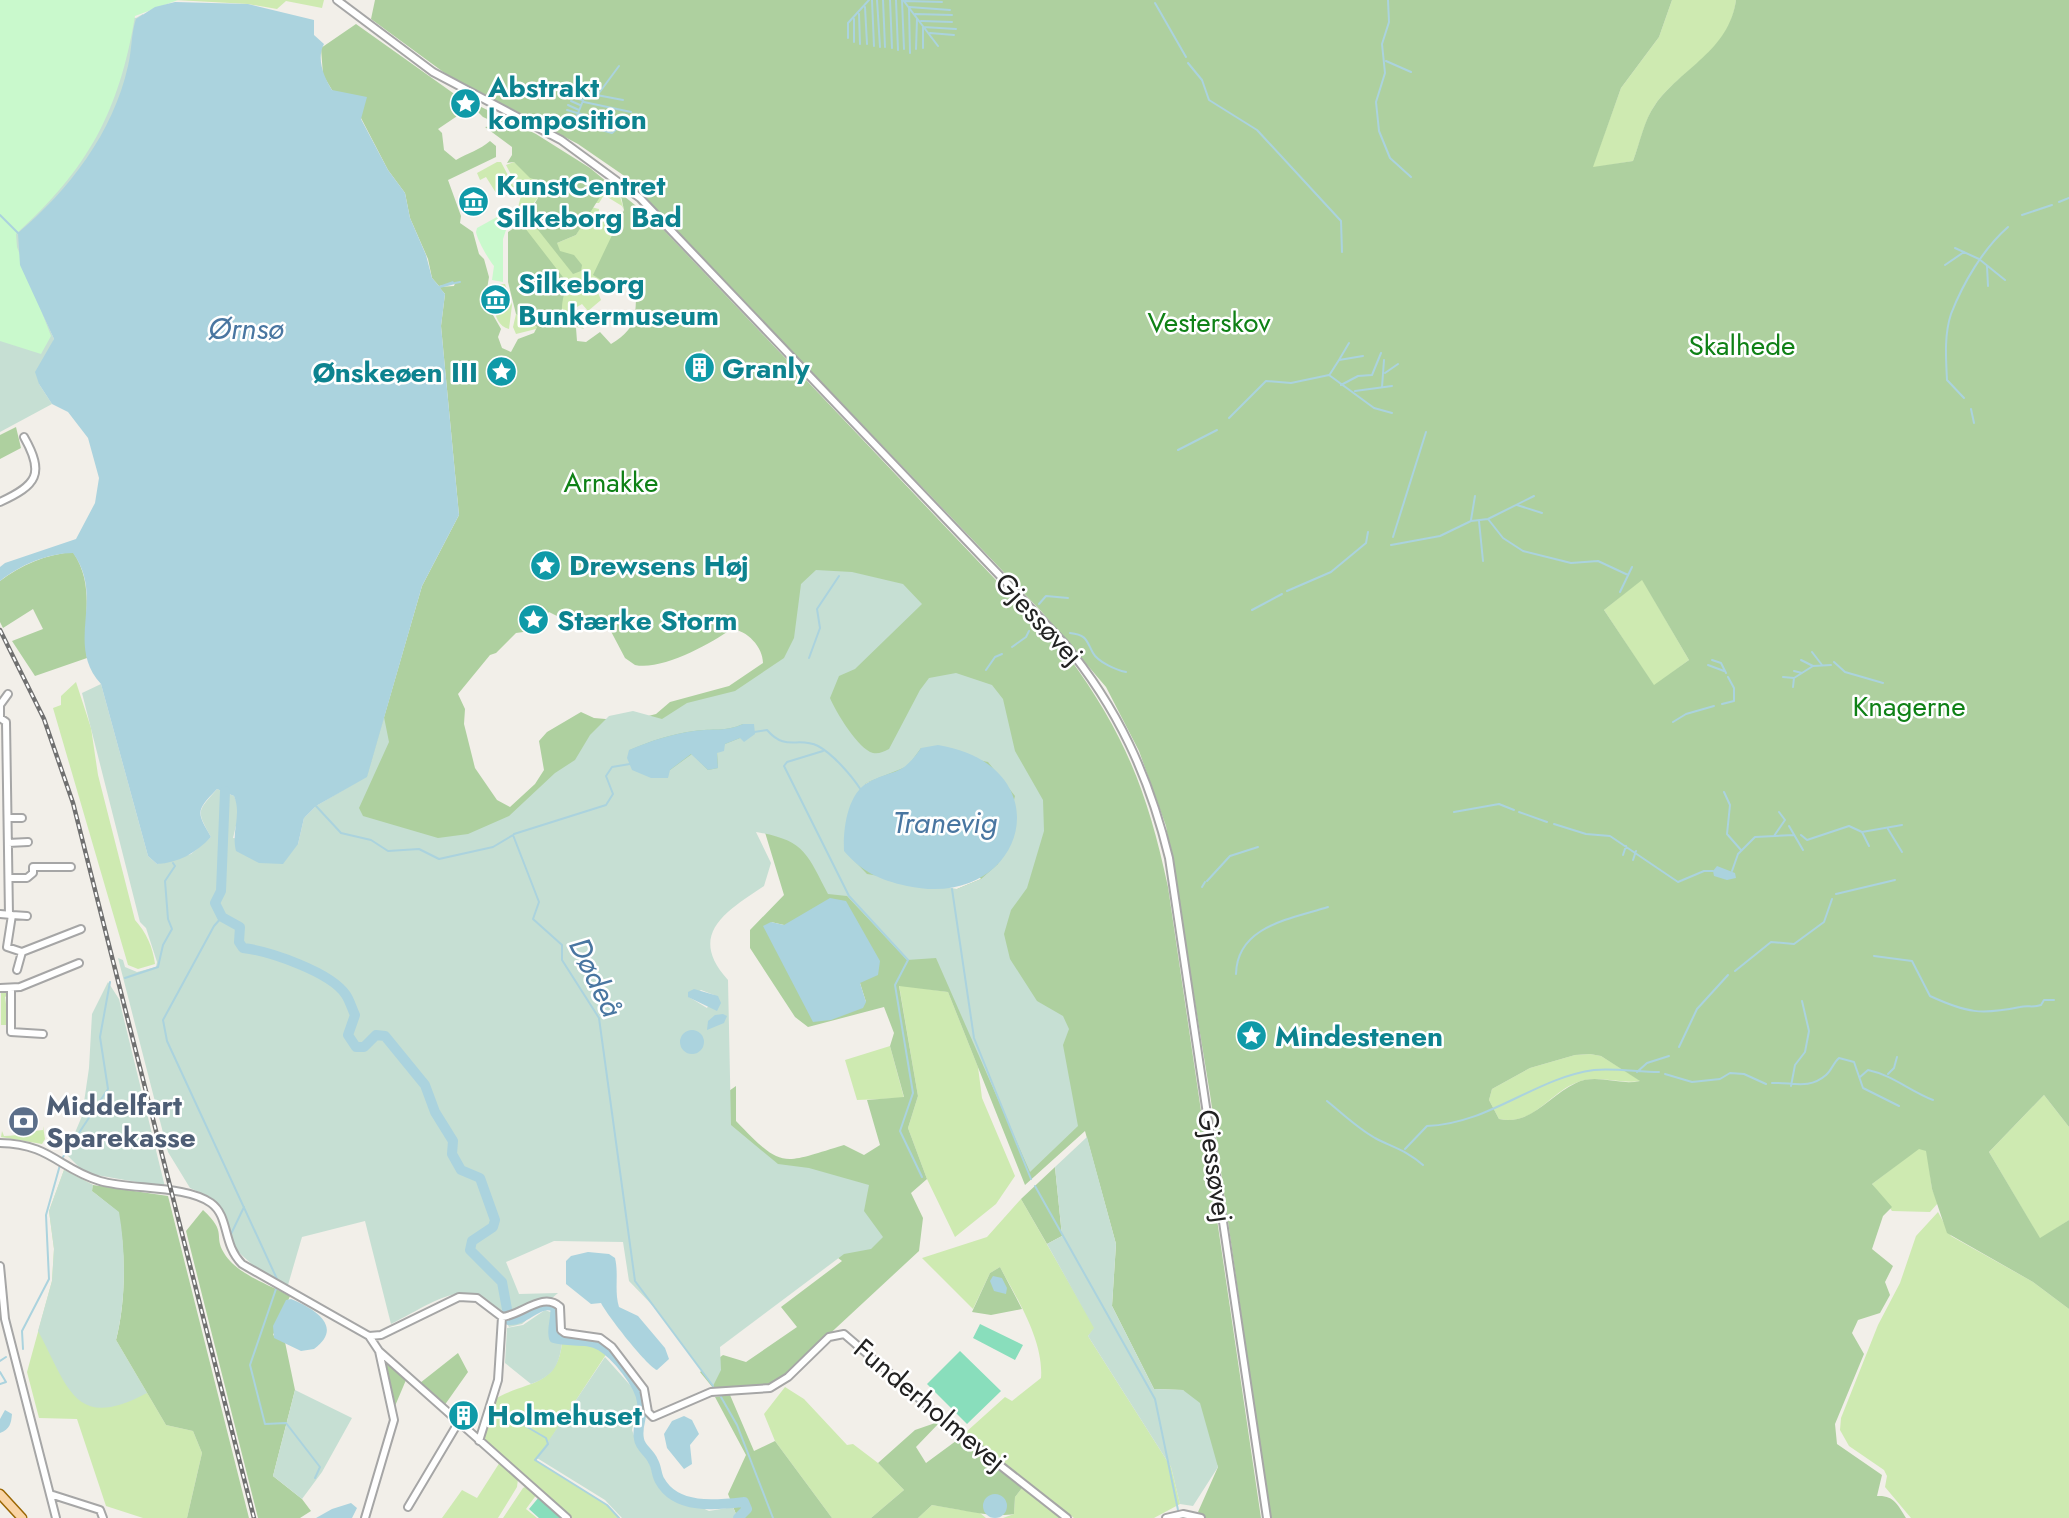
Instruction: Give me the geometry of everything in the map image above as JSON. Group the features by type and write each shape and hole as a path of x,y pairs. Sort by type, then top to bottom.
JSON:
{"main road":[{"path":"1,1496 20,1518"}],"street":[{"name":"Gjessøvej","path":"337,0 433,72 561,140 640,198 1064,643 1105,697 1146,777 1169,858 1267,1518"},
{"path":"0,502 24,491 34,481 36,464 24,436"},
{"path":"8,694 0,705 0,717 6,722 3,770 8,818 11,915 7,947 22,952 81,929"},
{"path":"8,818 22,818"},
{"path":"8,843 29,842"},
{"path":"9,878 27,878 33,867 71,867"},
{"path":"0,914 27,916"},
{"path":"17,970 22,952"},
{"path":"0,988 11,988 79,963"},
{"path":"11,988 11,1032 43,1034"},
{"path":"0,1143 44,1150 103,1182 205,1199 220,1213 229,1247 242,1264 369,1336 379,1351 568,1518"},
{"path":"0,1266 3,1320 53,1495 56,1518"},
{"path":"369,1336 381,1335 459,1297 477,1298 502,1317 498,1380 479,1441"},
{"name":"Funderholmevej","path":"502,1317 512,1316 542,1301 557,1303 562,1312 561,1326 565,1333 600,1338 612,1347 644,1389 648,1412 653,1417 711,1392 770,1388 788,1377 829,1337 845,1334 964,1437 1068,1518"},
{"path":"365,1518 394,1420 379,1351"},
{"path":"408,1507 458,1423"},
{"path":"53,1495 100,1510 103,1518"},
{"path":"1166,1518 1183,1514 1201,1518"}],"green space":[{"path":"0,0 178,0 135,16 120,81 96,137 63,186 16,234 17,247 51,336 41,354 0,341"},
{"path":"175,0 324,0 322,8 286,1 277,9 248,4"},
{"name":"Vesterskov","path":"375,0 1672,0 1659,37 1621,88 1593,167 1633,161 1651,111 1724,33 1732,18 1736,0 2069,0 2069,1127 2044,1095 1989,1152 2040,1238 2069,1220 2069,1309 2033,1282 1947,1233 1932,1189 1926,1151 1919,1149 1872,1184 1892,1207 1883,1216 1872,1249 1893,1266 1885,1282 1890,1295 1880,1313 1858,1320 1852,1333 1864,1354 1835,1424 1837,1444 1882,1475 1877,1496 1892,1499 1906,1518 1270,1518 1210,1094 1166,826 1139,751 1106,687 1041,611 623,175 578,144 446,74 371,19","holes":["1642,580 1689,660 1654,685 1604,610","1575,1055 1601,1056 1640,1081 1584,1080 1566,1088 1531,1114 1511,1120 1499,1119 1489,1100 1492,1089 1530,1068"]},
{"path":"1672,0 1736,0 1732,18 1715,46 1666,92 1651,111 1633,161 1592,168 1621,88 1659,37"},
{"path":"143,14 140,83 21,265 54,339 39,384 52,404 0,432 0,210 131,17 136,18"},
{"name":"Arnakke","path":"356,24 453,93 536,134 590,168 658,224 1068,656 1088,684 1132,765 1152,822 1168,887 1261,1518 1204,1518 1198,1512 1218,1467 1183,1390 1154,1389 1112,1306 1116,1244 1085,1131 1025,1185 948,992 899,986 918,1096 908,1128 927,1179 911,1193 923,1218 919,1251 781,1379 764,1386 713,1388 700,1372 723,1355 746,1362 797,1327 781,1307 842,1261 801,1229 709,1105 736,1086 736,1121 774,1155 795,1159 844,1145 864,1155 880,1145 867,1100 904,1097 890,1046 894,1033 884,1007 808,1027 795,1017 750,948 750,930 784,895 757,806 633,931 304,818 367,776 422,586 459,515 441,326 445,294 439,287 454,286 455,283 439,286 432,278 428,259 410,218 405,193 388,170 361,118 332,90 323,75 321,48","holes":["472,106 483,117 494,122 493,126 485,127 512,147 512,155 507,163 514,162 530,178 540,181 541,193 527,216 573,274 581,271 582,265 574,255 560,251 557,243 576,235 605,189 621,196 624,210 593,275 603,281 637,282 632,325 621,337 611,344 600,332 586,342 577,341 576,328 562,313 566,281 525,228 517,226 508,232 508,282 516,314 537,327 534,333 518,339 511,352 502,348 498,337 501,329 485,301 489,277 484,259 479,254 473,232 460,223 461,216 448,180 496,157 496,146 490,141 456,160 444,150 442,133 438,129","703,349 714,360 703,378 687,368","549,612 557,616 572,613 605,620 625,658 635,665 646,666 672,660 699,649 731,629 737,630 757,645 763,663 729,686 670,702 656,714 629,721 594,718 581,712 547,732 539,741 544,770 535,784 510,807 497,800 475,768 464,724 465,709 458,694 490,655 496,653 516,633 538,624","894,774 981,879 957,889 927,890 866,783","771,922 784,925 860,983 866,1002"]},
{"path":"501,162 514,187 504,189 498,196 486,177 480,180 477,173"},
{"path":"514,162 540,181 540,194 517,186 506,165"},
{"path":"519,189 540,195 529,209 573,274 556,247 557,243 576,235 591,207 599,209 598,218 602,222 617,221 603,281 606,282 597,290 601,300 588,311 582,304 572,310 584,329 570,325 560,304 566,289 517,226 513,227 521,196"},
{"path":"605,189 619,193 624,210 604,195 599,203 594,203"},
{"path":"506,212 511,215 503,239 503,282 492,280 494,266 476,232 477,228"},
{"path":"505,284 512,305 509,329 498,321 494,307 499,305 493,291 489,290 492,285"},
{"path":"516,314 537,327 536,329 516,334 513,327"},
{"path":"16,427 21,448 0,459 0,435"},
{"path":"73,552 80,565 86,591 87,658 35,676 12,641 43,629 33,609 3,628 0,622 0,581 35,561"},
{"path":"816,570 852,572 903,584 922,604 855,669 839,676 830,698 848,729 867,750 877,753 889,749 929,678 956,673 992,685 1003,699 1015,751 1043,800 1044,831 1027,888 1011,910 1004,934 1010,959 1037,1001 1063,1016 1069,1029 1063,1045 1078,1126 1030,1172 936,958 907,960 847,896 828,894 809,859 795,845 785,839 756,832 771,863 764,886 725,915 716,925 711,937 711,949 716,964 728,980 731,1125 778,1164 809,1168 869,1185 864,1211 883,1237 871,1249 844,1254 720,1347 721,1370 713,1386 656,1309 629,1281 623,1242 554,1241 506,1262 519,1294 558,1293 522,1324 509,1327 497,1308 484,1298 470,1293 440,1299 391,1324 365,1221 302,1237 288,1285 255,1267 236,1250 221,1208 210,1197 190,1188 168,1152 118,958 123,960 125,967 137,972 156,967 157,962 146,928 140,922 82,693 101,684 148,856 157,864 191,854 211,837 201,811 217,789 234,796 240,809 233,838 298,844 304,818 316,806 367,776 384,717 389,742 359,808 363,816 438,838 468,834 509,816 555,773 575,760 590,735 609,716 633,711 662,719 687,703 735,691 784,658 794,638 801,584","holes":["743,724 740,738 725,744 717,752 718,768 708,770 692,754 670,770 630,750 678,734 725,729","921,748 988,762 1015,796 998,864 981,879 957,889 867,874 844,850 866,783 908,766","701,990 714,995 707,1008 689,997"]},
{"path":"1642,579 1689,660 1654,686 1604,610"},
{"path":"76,682 91,728 98,775 135,920 148,940 154,958 155,964 138,969 128,965 53,708 61,705 61,696"},
{"path":"108,982 119,999 165,1187 85,1173 66,1154 82,1116 89,1068 92,1014"},
{"path":"899,985 948,992 978,1067 982,1098 1015,1176 996,1204 955,1237 927,1179 908,1128 918,1096"},
{"path":"5,990 9,994 5,997 9,1025 1,1025 1,993"},
{"path":"890,1046 904,1098 857,1100 845,1060"},
{"path":"1575,1055 1601,1056 1641,1081 1588,1079 1560,1092 1523,1118 1499,1119 1489,1100 1492,1089 1530,1068"},
{"path":"2044,1095 2069,1127 2069,1220 2040,1239 1989,1152"},
{"path":"43,1126 45,1139 42,1144 1,1137 2,1131 4,1136 15,1135 43,1130"},
{"path":"1087,1137 1116,1244 1112,1306 1154,1389 1183,1390 1200,1403 1218,1467 1193,1506 1180,1504 1171,1467 1088,1336 1094,1328 1047,1244 1062,1236 1055,1167"},
{"path":"1919,1148 1927,1151 1932,1189 1938,1203 1930,1212 1892,1211 1872,1184"},
{"path":"1055,1167 1062,1236 1047,1244 1021,1199"},
{"path":"64,1170 93,1185 116,1340 166,1425 193,1431 202,1453 187,1518 143,1518 106,1506 77,1419 39,1418 27,1372 52,1281 54,1249 49,1211"},
{"path":"64,1170 93,1185 92,1191 119,1212 124,1276 122,1309 116,1340 147,1393 123,1404 104,1408 89,1406 77,1398 67,1386 38,1331 52,1281 54,1249 49,1211"},
{"path":"93,1185 168,1196 249,1518 187,1518 202,1453 193,1431 166,1425 116,1340 123,1293 121,1227 118,1212 92,1191"},
{"path":"1021,1199 1095,1328 1088,1336 1171,1467 1180,1504 1154,1518 1074,1518 965,1433 1005,1397 1012,1401 1041,1378 1038,1350 1028,1321 1000,1267 990,1273 973,1309 922,1258 987,1237"},
{"path":"203,1210 218,1229 221,1247 229,1260 245,1273 290,1296 273,1335 285,1342 295,1390 273,1476 302,1499 311,1511 300,1518 258,1518 186,1231"},
{"path":"1938,1212 1951,1236 2033,1282 2069,1309 2069,1518 1911,1518 1885,1487 1887,1476 1884,1470 1849,1446 1840,1430 1841,1418 1878,1325 1900,1283 1916,1236"},
{"path":"1000,1267 1022,1309 991,1315 972,1312 990,1273"},
{"path":"545,1310 553,1313 549,1331 554,1341 562,1343 561,1351 550,1374 531,1384 505,1363 507,1328 523,1325"},
{"path":"980,1324 1023,1345 1015,1360 973,1338"},
{"path":"587,1342 607,1353 536,1461 607,1505 619,1518 572,1518 482,1441 490,1402 545,1377 559,1358 562,1343"},
{"path":"960,1351 1001,1391 967,1424 927,1384"},
{"path":"458,1353 468,1372 444,1406 420,1383"},
{"path":"605,1357 638,1394 639,1401 632,1430 638,1447 648,1458 654,1478 662,1490 709,1511 733,1507 736,1514 733,1518 622,1518 605,1500 537,1458"},
{"path":"385,1361 406,1380 395,1406"},
{"path":"785,1387 804,1399 847,1445 853,1444 878,1463 904,1490 871,1518 832,1518 775,1441 764,1414"},
{"path":"295,1390 352,1418 322,1472 302,1499 273,1476"},
{"path":"730,1395 754,1451 775,1441 832,1518 734,1518 736,1514 728,1494 746,1455 715,1397"},
{"path":"941,1421 916,1447 926,1463 960,1438 1022,1488 1015,1497 1014,1514 985,1514 932,1505 918,1518 871,1518 904,1490 878,1463 915,1430"},
{"path":"500,1462 518,1479 517,1487 498,1518 442,1518 462,1490 477,1498"},
{"path":"527,1486 537,1494 526,1509 537,1518 503,1518 523,1488"},
{"path":"1022,1488 1064,1518 1003,1518 1014,1514 1015,1497"},
{"path":"539,1497 563,1518 539,1518 529,1509"},
{"path":"932,1505 980,1513 986,1518 918,1518"}],"water":[{"name":"Ørnsø","path":"175,2 248,4 314,20 314,35 324,44 322,68 332,90 367,97 361,119 388,170 405,193 410,218 426,255 432,278 439,286 453,281 455,284 440,288 445,294 441,326 459,515 422,586 367,777 316,806 304,818 298,844 283,864 259,863 236,851 237,816 234,796 217,789 200,812 211,837 205,843 172,862 157,864 148,856 101,684 86,653 86,587 82,570 73,553 35,561 0,581 0,567 5,563 76,539 95,503 99,478 88,438 68,412 52,404 35,372 54,339 20,265 18,233 55,198 100,137 121,91 136,19 155,7"},
{"path":"754,724 755,734 744,742 740,738 725,744 724,751 717,753 718,768 708,770 691,754 670,770 668,778 651,778 632,770 627,758 629,750 661,738"},
{"name":"Tranevig","path":"938,745 978,758 1004,780 1016,806 1015,833 1003,858 980,878 948,888 907,886 880,878 865,870 844,851 844,833 851,803 869,782 903,768 921,748"},
{"path":"1717,866 1735,873 1736,878 1727,880 1714,876 1713,871"},
{"path":"830,898 846,901 880,961 878,975 860,983 866,1002 863,1008 831,1020 813,1022 763,926 771,922 784,925"},
{"path":"694,989 718,996 721,1003 717,1011 688,997 688,992"},
{"path":"715,1015 727,1016 724,1023 707,1030 708,1021"},
{"path":"692,1030 700,1034 704,1042 700,1050 692,1054 684,1050 680,1042 684,1034"},
{"path":"588,1252 609,1254 615,1258 619,1307 638,1316 665,1348 669,1359 657,1370 627,1339 601,1303 591,1304 566,1284 566,1261 571,1256"},
{"path":"993,1276 1002,1278 1007,1288 1006,1294 994,1291 990,1281"},
{"path":"291,1299 308,1307 326,1325 327,1333 323,1341 314,1349 301,1351 274,1338 273,1326 286,1300"},
{"path":"5,1410 12,1414 11,1421 8,1428 0,1433 0,1419"},
{"path":"684,1416 692,1420 699,1434 690,1445 692,1464 684,1469 667,1448 664,1434 672,1421"},
{"path":"995,1494 1004,1497 1007,1506 1004,1515 995,1518 986,1515 983,1506 986,1497"},
{"path":"351,1503 357,1508 352,1518 316,1518 332,1509"}],"waterway":[{"path":"848,38 848,23 869,0"},
{"path":"872,0 874,46"},
{"path":"877,0 880,47"},
{"path":"883,0 885,47"},
{"path":"890,0 892,48"},
{"path":"896,0 898,50"},
{"path":"902,0 904,49"},
{"path":"903,0 938,46"},
{"path":"1388,0 1389,22 1382,44 1385,73 1376,102 1379,131 1390,158 1411,177"},
{"path":"905,1 942,2"},
{"path":"1155,3 1186,57"},
{"path":"865,7 867,44"},
{"path":"910,53 909,7 950,10"},
{"path":"859,14 860,44"},
{"path":"915,14 952,15"},
{"path":"854,19 854,42"},
{"path":"916,49 917,19"},
{"path":"921,21 952,22"},
{"path":"923,48 923,27 956,29"},
{"path":"930,33 954,35"},
{"path":"1386,61 1411,72"},
{"path":"1188,63 1202,80 1209,100 1257,130 1341,221 1342,252"},
{"path":"599,93 619,66"},
{"path":"576,92 585,95"},
{"path":"573,126 586,93 623,100"},
{"path":"573,97 582,100"},
{"path":"571,101 580,105"},
{"path":"584,102 631,112"},
{"path":"568,105 579,110"},
{"path":"567,110 618,125"},
{"path":"565,115 574,119"},
{"path":"574,122 612,133 632,116"},
{"path":"2059,202 2069,198"},
{"path":"2022,215 2052,205"},
{"path":"0,215 18,233"},
{"path":"1964,398 1947,380 1947,330 1951,314 1975,267 2008,227"},
{"path":"1955,248 1979,259 2005,280"},
{"path":"1945,265 1964,252"},
{"path":"1987,266 1988,286"},
{"path":"455,283 460,282"},
{"path":"1339,360 1349,343"},
{"path":"1341,385 1358,376 1372,375 1381,353"},
{"path":"1330,374 1339,360 1363,356"},
{"path":"1382,387 1384,360"},
{"path":"1385,373 1398,364"},
{"path":"1229,418 1266,381 1291,383 1329,375 1374,408 1392,413"},
{"path":"1355,391 1392,386"},
{"path":"1971,409 1974,423"},
{"path":"1178,450 1217,430"},
{"path":"1393,537 1426,432"},
{"path":"1471,520 1475,496"},
{"path":"1391,545 1440,536 1471,521 1488,519 1534,496"},
{"path":"1517,505 1542,513"},
{"path":"1488,519 1503,538 1523,551 1571,563 1598,561 1628,575"},
{"path":"1479,521 1483,561"},
{"path":"1287,591 1331,572 1366,543 1368,532"},
{"path":"1620,592 1632,567"},
{"path":"809,658 820,628 817,609 839,576"},
{"path":"1252,610 1282,594"},
{"path":"1039,604 1046,596 1068,598"},
{"path":"1012,647 1026,637 1029,631"},
{"path":"1070,633 1083,637 1095,656 1103,662 1126,672"},
{"path":"1812,652 1822,665"},
{"path":"986,670 995,657 1002,654"},
{"path":"1712,660 1721,663 1726,673"},
{"path":"1801,660 1813,666"},
{"path":"1834,662 1845,672 1883,683"},
{"path":"1708,665 1724,671"},
{"path":"1783,677 1794,678 1813,666 1831,665"},
{"path":"1794,671 1802,673"},
{"path":"1722,704 1734,701 1734,688 1728,677"},
{"path":"1793,687 1794,678"},
{"path":"1673,722 1686,714 1714,706"},
{"path":"754,732 767,730 774,737 786,742 804,742 818,746 842,766 861,790"},
{"path":"823,751 787,762 784,766 849,896 908,960 895,985 913,1093 900,1131 922,1177"},
{"path":"514,834 606,805 613,794 606,776 612,767 630,764"},
{"path":"225,791 221,891 215,903 222,917 240,927 239,942 243,948 299,964 327,978 338,987 347,997 355,1015 348,1035 356,1047 364,1047 376,1035 385,1036 425,1085 435,1112 453,1141 452,1154 461,1170 480,1178 495,1220 493,1227 472,1241 470,1250 502,1282 509,1320 549,1305 555,1307 554,1338 595,1343 607,1350 637,1387 642,1407 638,1429 640,1442 652,1458 659,1479 667,1490 676,1497 698,1504 744,1502 747,1509 738,1518"},
{"path":"1724,792 1730,805 1727,834 1741,850"},
{"path":"1454,812 1499,804 1514,810"},
{"name":"Dødeå","path":"316,806 341,833 371,840 388,851 419,849 439,859 493,847 513,835 539,902 533,919 562,945 562,960 599,1018 635,1281 713,1386"},
{"path":"1519,812 1547,822"},
{"path":"1774,836 1785,820 1779,812"},
{"path":"1554,824 1586,834 1610,836 1678,882 1704,871 1713,871"},
{"path":"1801,835 1807,840 1849,826 1862,832 1902,825"},
{"path":"1789,826 1803,850"},
{"path":"1888,829 1902,852"},
{"path":"1862,832 1869,846"},
{"path":"1732,871 1738,854 1755,837 1794,835"},
{"path":"1623,855 1626,846"},
{"path":"1207,881 1230,856 1258,847"},
{"path":"1633,860 1636,851"},
{"path":"125,978 158,967 163,945 172,929 168,919 165,881 175,866 173,863"},
{"path":"1836,894 1895,880"},
{"path":"1202,887 1205,882"},
{"path":"952,889 974,1038 1031,1179"},
{"path":"1735,971 1771,942 1794,944 1824,922 1832,899"},
{"path":"1236,974 1245,945 1256,935 1282,921 1328,907"},
{"path":"222,917 214,926 163,1020 167,1041 277,1279"},
{"path":"1874,956 1912,961 1930,996 1964,1009 1995,1011 2038,1006 2044,1000 2054,1000"},
{"path":"1679,1047 1697,1009 1728,975"},
{"path":"63,1157 108,1089 100,1037 110,982"},
{"path":"1791,1086 1795,1065 1805,1052 1809,1031 1802,1001"},
{"path":"1637,1072 1647,1063 1669,1056"},
{"path":"1888,1074 1894,1068 1897,1057"},
{"path":"1772,1083 1800,1084 1820,1080 1839,1058 1854,1062 1863,1088 1899,1106"},
{"path":"1405,1149 1427,1126 1471,1118 1572,1075 1594,1070 1659,1072"},
{"path":"1860,1077 1868,1070 1877,1072 1933,1100"},
{"path":"1665,1074 1692,1082 1720,1079 1730,1073 1744,1074 1766,1084"},
{"path":"1327,1101 1368,1134 1423,1165"},
{"path":"23,1349 22,1331 49,1279 46,1215 60,1165"},
{"path":"1035,1186 1155,1399 1178,1510"},
{"path":"231,1234 244,1207"},
{"path":"276,1289 250,1365 265,1424 286,1423 320,1467 315,1478"},
{"path":"0,1361 6,1357"},
{"path":"0,1372 6,1382 0,1384"},
{"name":"Dødeå","path":"721,1397 737,1425 773,1518"},
{"path":"510,1417 546,1438 548,1444 535,1460 607,1505 619,1518"}],"railway":[{"path":"0,630 44,719 73,803 254,1518"}],"place":[{"name":"Abstrakt komposition","path":"465,103"},
{"name":"KunstCentret Silkeborg Bad","path":"473,201"},
{"name":"Silkeborg Bunkermuseum","path":"495,299"},
{"name":"Granly","path":"699,368"},
{"name":"Ønskeøen III","path":"501,372"},
{"name":"Drewsens Høj","path":"546,565"},
{"name":"Stærke Storm","path":"534,620"},
{"name":"Mindestenen","path":"1252,1036"},
{"name":"Middelfart Sparekasse","path":"23,1121"},
{"name":"Holmehuset","path":"464,1415"}],"park label":[{"name":"Skalhede","path":"1742,345"},
{"name":"Knagerne","path":"1909,706"}]}
